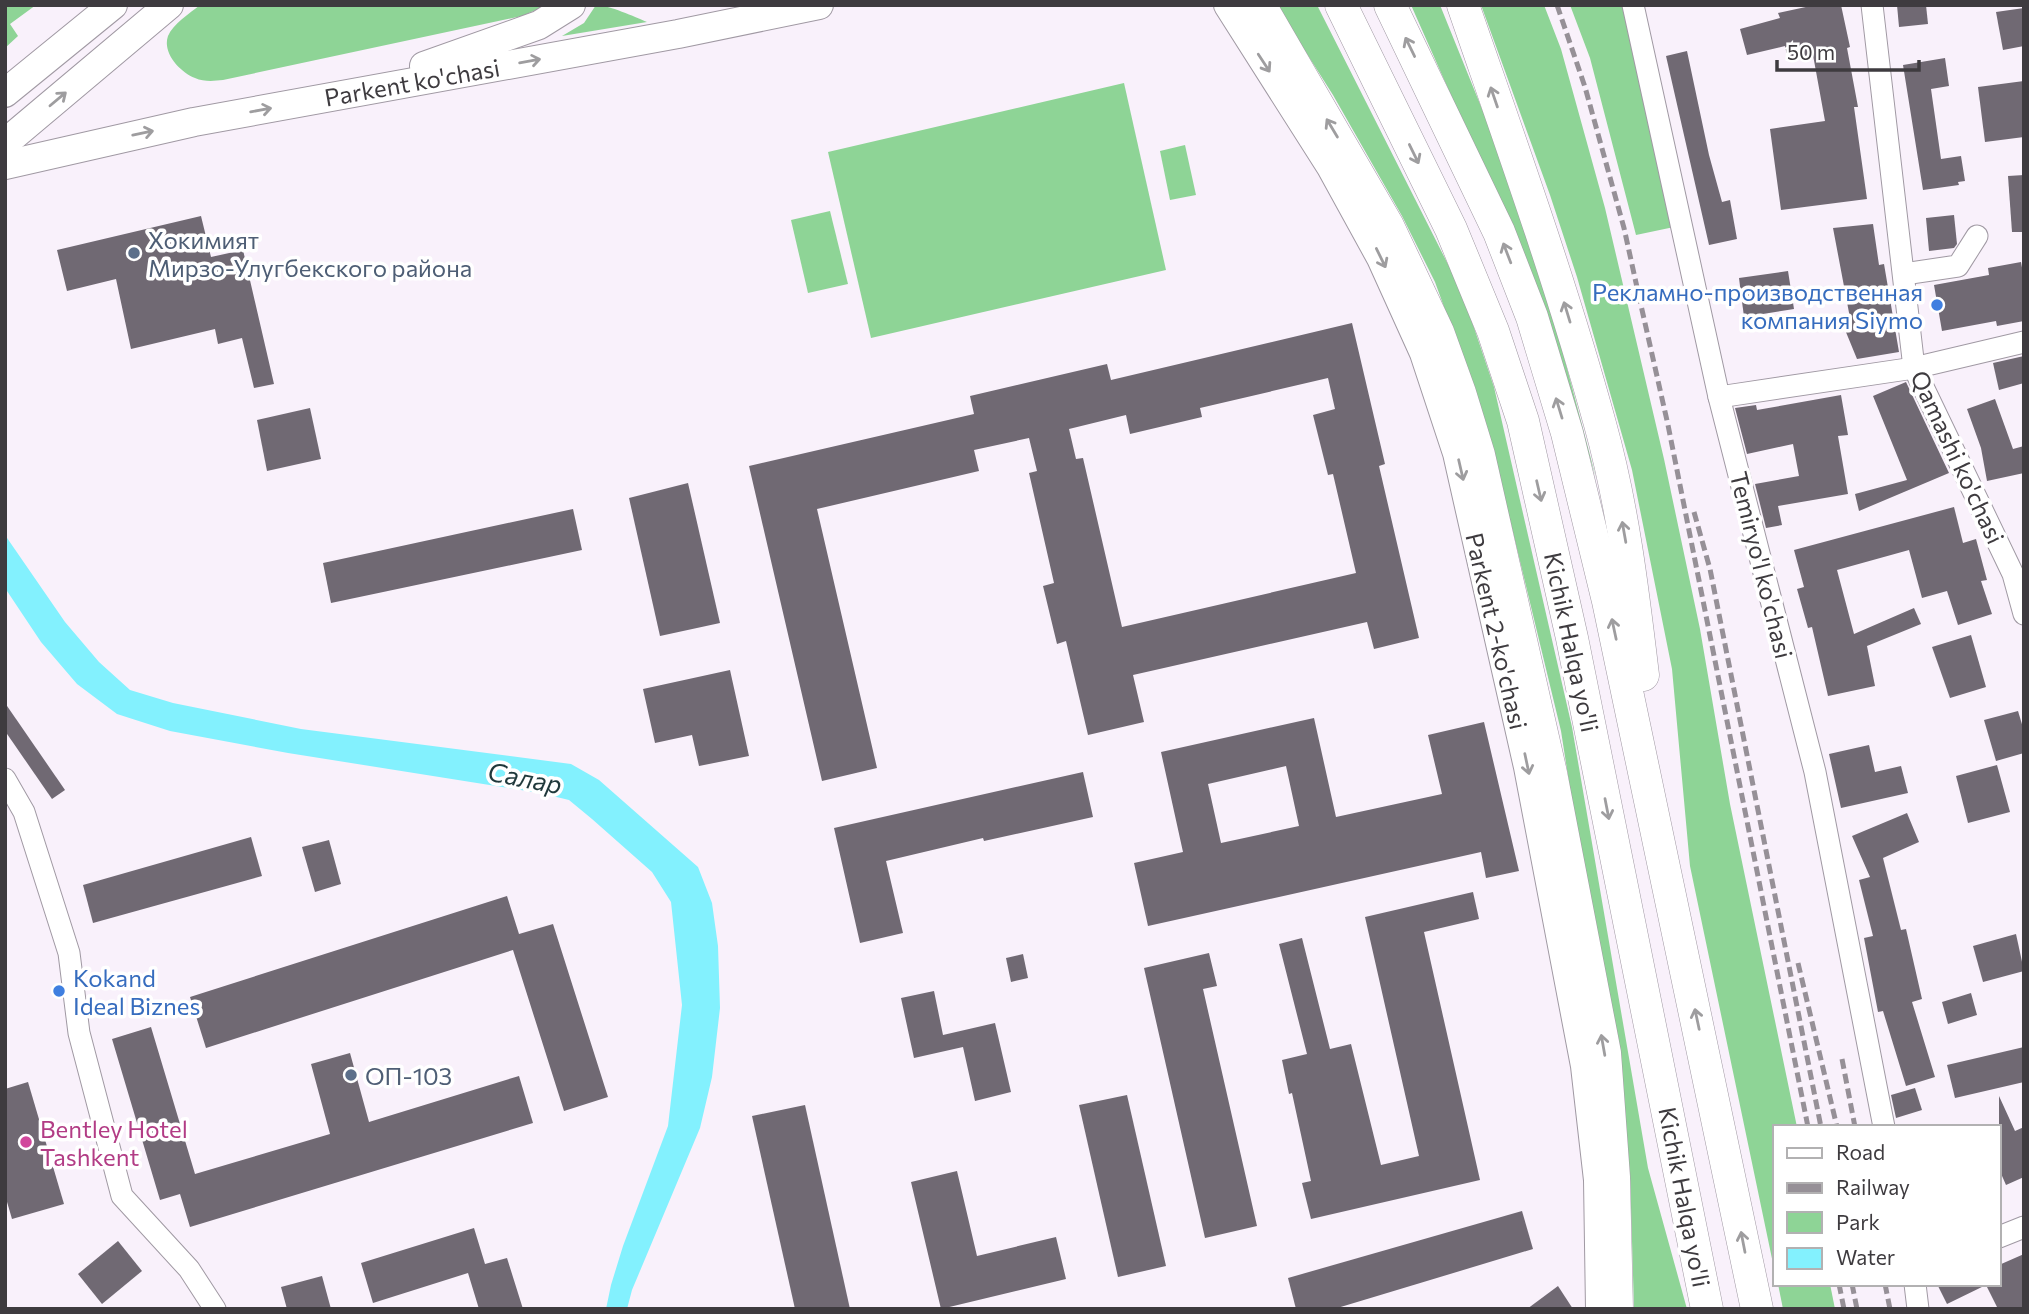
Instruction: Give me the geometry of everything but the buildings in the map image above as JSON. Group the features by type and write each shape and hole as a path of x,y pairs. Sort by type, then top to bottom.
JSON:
{"highway":[{"path":"1260,5 1356,167 1404,257 1438,332 1479,455 1551,773 1605,1053 1614,1177 1617,1309"},
{"name":"Kichik Halqa yo'li","path":"1340,5 1451,229 1493,331 1523,421 1572,638 1707,1309"},
{"name":"Kichik Halqa yo'li","path":"1390,5 1499,232 1532,317 1567,433 1608,601 1756,1309"},
{"path":"1463,5 1554,270 1601,425 1630,574 1665,867"}],"main road":[{"path":"5,93 113,5"},
{"path":"5,142 169,5"},
{"path":"342,95 528,30 571,5"},
{"name":"Parkent ko'chasi","path":"5,165 194,122 819,5"},
{"name":"Parkent 2-ko'chasi","path":"1228,5 1331,167 1381,258 1424,353 1457,453 1528,767 1585,1066 1598,1180 1600,1309"}],"street":[{"name":"Temiryo'l ko'chasi","path":"1633,5 1719,397 1815,772 1884,1125"},
{"name":"Qamashi ko'chasi","path":"1872,5 1914,368 2013,574 2024,614"},
{"path":"1904,274 1958,266 1976,236"},
{"path":"1719,397 1914,368 2024,342"},
{"path":"5,779 24,812 69,953 79,1033 122,1196 189,1269 215,1309"},
{"path":"2001,1236 2024,1227"},
{"path":"1915,1286 1918,1309"}],"green space":[{"path":"5,5 36,5 10,24 18,36 5,48"},
{"path":"200,5 547,5 522,16 209,81 195,78 184,71 170,55 167,42 174,27"},
{"path":"596,5 615,9 647,22 562,36 584,23"},
{"path":"1276,5 1317,5 1462,292 1494,387 1572,727 1648,1168 1687,1309 1634,1309 1630,1173 1561,731 1497,466 1435,282 1402,216 1333,95"},
{"path":"1411,5 1440,5 1499,151 1548,296 1596,478 1540,296"},
{"path":"1481,5 1544,5 1561,49 1605,208 1664,459 1700,629 1730,804 1797,1125 1773,1125 1773,1263 1690,866 1672,669 1632,470 1577,277"},
{"path":"1570,5 1624,5 1674,227 1636,235 1590,58"},
{"path":"1124,83 1166,270 871,338 828,152"},
{"path":"1185,145 1196,195 1170,200 1160,151"},
{"path":"830,211 848,284 808,293 791,220"},
{"path":"1778,1286 1830,1286 1835,1309 1783,1309"}],"water":[{"name":"Салар","path":"5,535 65,622 99,662 130,690 173,703 301,729 571,764 599,780 698,867 712,903 718,946 720,1008 712,1077 700,1128 632,1290 627,1309 606,1309 623,1246 668,1126 682,1005 671,902 652,872 569,800 170,731 117,714 77,684 41,642 5,588"}],"railway":[{"path":"1557,5 1585,87 1624,228 1668,425 1808,1125"},
{"path":"1694,512 1710,569 1821,1125"},
{"path":"1798,963 1837,1125"},
{"path":"1842,1059 1855,1125"},
{"path":"1839,1286 1844,1309"},
{"path":"1852,1286 1857,1309"},
{"path":"1885,1286 1890,1309"}],"place":[{"name":"Хокимият Мирзо-Улугбекского района","path":"134,253"},
{"name":"Рекламно-производственная компания Siymo","path":"1937,305"},
{"name":"Kokand Ideal Biznes","path":"59,991"},
{"name":"ОП-103","path":"351,1075"},
{"name":"Bentley Hotel Tashkent","path":"26,1142"}]}
